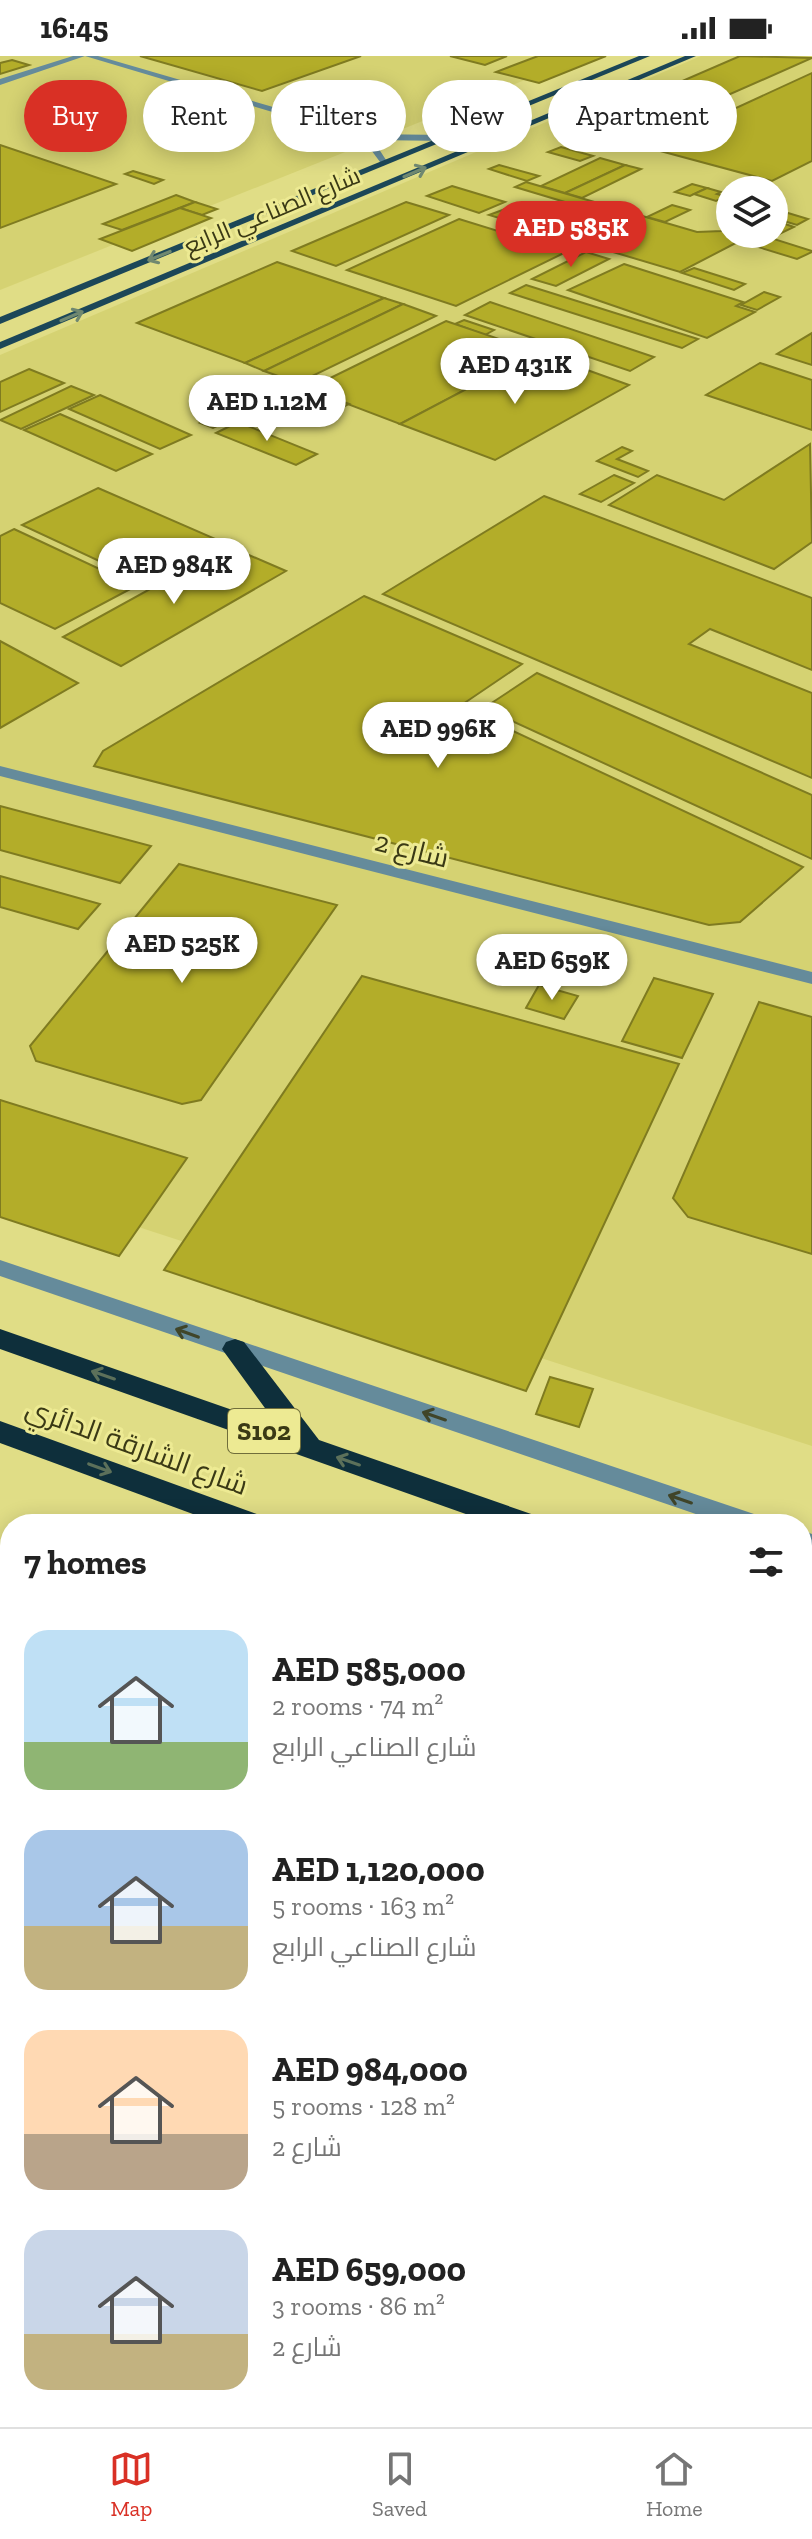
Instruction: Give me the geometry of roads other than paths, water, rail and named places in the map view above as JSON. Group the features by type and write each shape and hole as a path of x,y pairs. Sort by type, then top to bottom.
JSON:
{"highway":[{"name":"شارع الشارقة الدائري","path":"0,1339 498,1514"},
{"path":"235,1349 310,1448"},
{"name":"شارع الشارقة الدائري","path":"0,1432 225,1514"}],"main road":[{"name":"شارع الصناعي الرابع","path":"532,103 646,56"},
{"name":"شارع الصناعي الرابع","path":"0,346 692,56"},
{"name":"شارع الصناعي الرابع","path":"0,321 422,148"}],"street":[{"path":"0,82 81,56"},
{"path":"89,56 271,109"},
{"path":"378,152 383,163"},
{"name":"شارع 2","path":"0,771 812,978"},
{"path":"0,1268 724,1514"}]}
